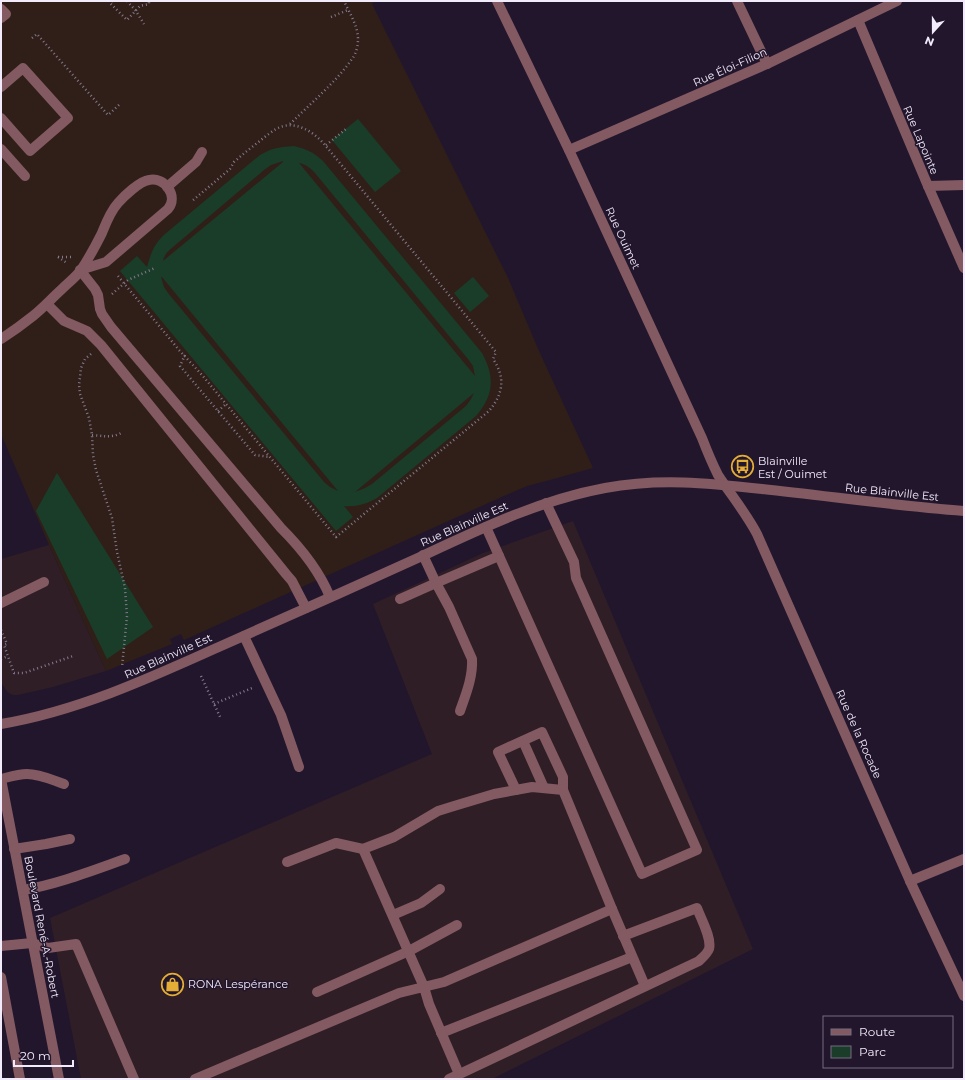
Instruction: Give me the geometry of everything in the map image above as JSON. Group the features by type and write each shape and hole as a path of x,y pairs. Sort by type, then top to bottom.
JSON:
{"street":[{"name":"Rue Ouimet","path":"497,1 570,150 711,460 725,485"},
{"path":"737,1 767,64"},
{"name":"Rue Éloi-Filion","path":"570,150 767,64 897,1"},
{"path":"1,9 6,14 1,18"},
{"name":"Rue Lapointe","path":"858,20 964,268"},
{"path":"1,87 23,68 68,118 30,151 1,118"},
{"path":"1,149 25,176"},
{"path":"167,187 196,162 202,152"},
{"path":"1,339 34,316 80,270 97,243 109,216 118,202 143,182 148,180 159,180 167,187 172,197 172,202 168,209 106,262 80,270"},
{"path":"928,186 964,186"},
{"path":"80,270 95,288 102,314 111,327 281,528 298,545 326,586 330,597"},
{"path":"47,304 64,321 87,331 101,345 286,574 295,586 306,608"},
{"name":"Rue Blainville Est","path":"1,724 46,714 130,686 514,515 546,503 604,488 623,485 668,482 701,483 964,511"},
{"name":"Rue de la Rocade","path":"725,485 746,514 757,534 910,881 964,996"},
{"path":"486,527 642,874 697,850 576,578 574,562 546,503"},
{"path":"423,555 449,607 472,659 471,676 460,711"},
{"path":"400,599 499,556"},
{"path":"1,604 44,582"},
{"path":"244,636 281,714 299,767"},
{"path":"516,790 498,752 542,732 563,777 563,790 645,986"},
{"path":"522,741 544,788"},
{"path":"1,779 15,775 32,774 64,784"},
{"name":"Boulevard René-A.-Robert","path":"1,779 59,1079"},
{"path":"287,862 336,843 363,849 394,837 438,811 494,794 532,787 563,790"},
{"path":"14,849 70,839"},
{"path":"363,849 409,951 441,1034 459,1074"},
{"path":"22,890 46,886 125,859"},
{"path":"910,881 964,859"},
{"path":"392,915 421,903 440,889"},
{"path":"449,1079 698,961 705,956 709,942 697,908 623,936"},
{"path":"195,1079 399,993 444,982 612,909"},
{"path":"317,992 409,951 457,925"},
{"path":"1,946 32,943 48,948 76,944 134,1079"},
{"path":"441,1034 632,957"},
{"path":"1,977 20,1079"}],"path":[{"path":"112,1 110,3 127,20 140,6 149,4 149,1"},
{"path":"127,1 136,11 144,24"},
{"path":"192,201 230,169 239,157 276,128 289,124 336,79 353,58 357,48 358,37 356,28 344,1"},
{"path":"331,17 348,10"},
{"path":"32,38 37,34 108,115 120,104"},
{"path":"118,276 336,537 489,411 498,397 501,385 500,372 493,359 496,352 320,138 300,126 289,124"},
{"path":"325,145 346,129"},
{"path":"110,296 128,280 155,268"},
{"path":"450,296 454,293"},
{"path":"185,355 180,366 255,455 270,457"},
{"path":"84,360 81,368 79,385 80,394 90,418 93,455 96,470 112,518 117,552 125,588 127,616 122,667"},
{"path":"218,411 226,404"},
{"path":"92,435 106,437 121,433"},
{"path":"1,630 7,644 4,645 14,673 24,673 74,656"},
{"path":"1,659 8,656"},
{"path":"30,667 31,671"},
{"path":"201,676 221,719"},
{"path":"214,704 239,694"}],"shaded area":[{"path":"1,1 375,1 372,4 508,278 539,351 593,468 527,486 184,640 181,634 170,639 172,644 106,671 1,434"},
{"path":"573,521 753,949 492,1079 81,1079 50,918 432,754 373,604 483,553"},
{"path":"49,545 106,671 53,687 13,695 6,690 1,682 1,559"}],"green space":[{"path":"358,119 401,171 375,192 332,140"},
{"path":"294,146 313,153 323,161 482,353 491,378 491,386 486,401 476,416 377,498 361,505 344,506 353,517 336,531 120,271 137,256 147,267 153,249 165,234 260,155 272,149","holes":["283,161 163,261 165,255 171,249 271,165","299,163 312,169 468,359 473,366 475,376","161,277 338,491 324,482 164,287","474,393 466,406 372,484 355,492"]},
{"path":"473,277 489,296 470,312 454,293"},
{"path":"57,473 153,627 107,659 36,511"}],"place":[{"name":"Blainville Est / Ouimet","path":"743,467"},
{"name":"RONA Lespérance","path":"173,984"}]}
